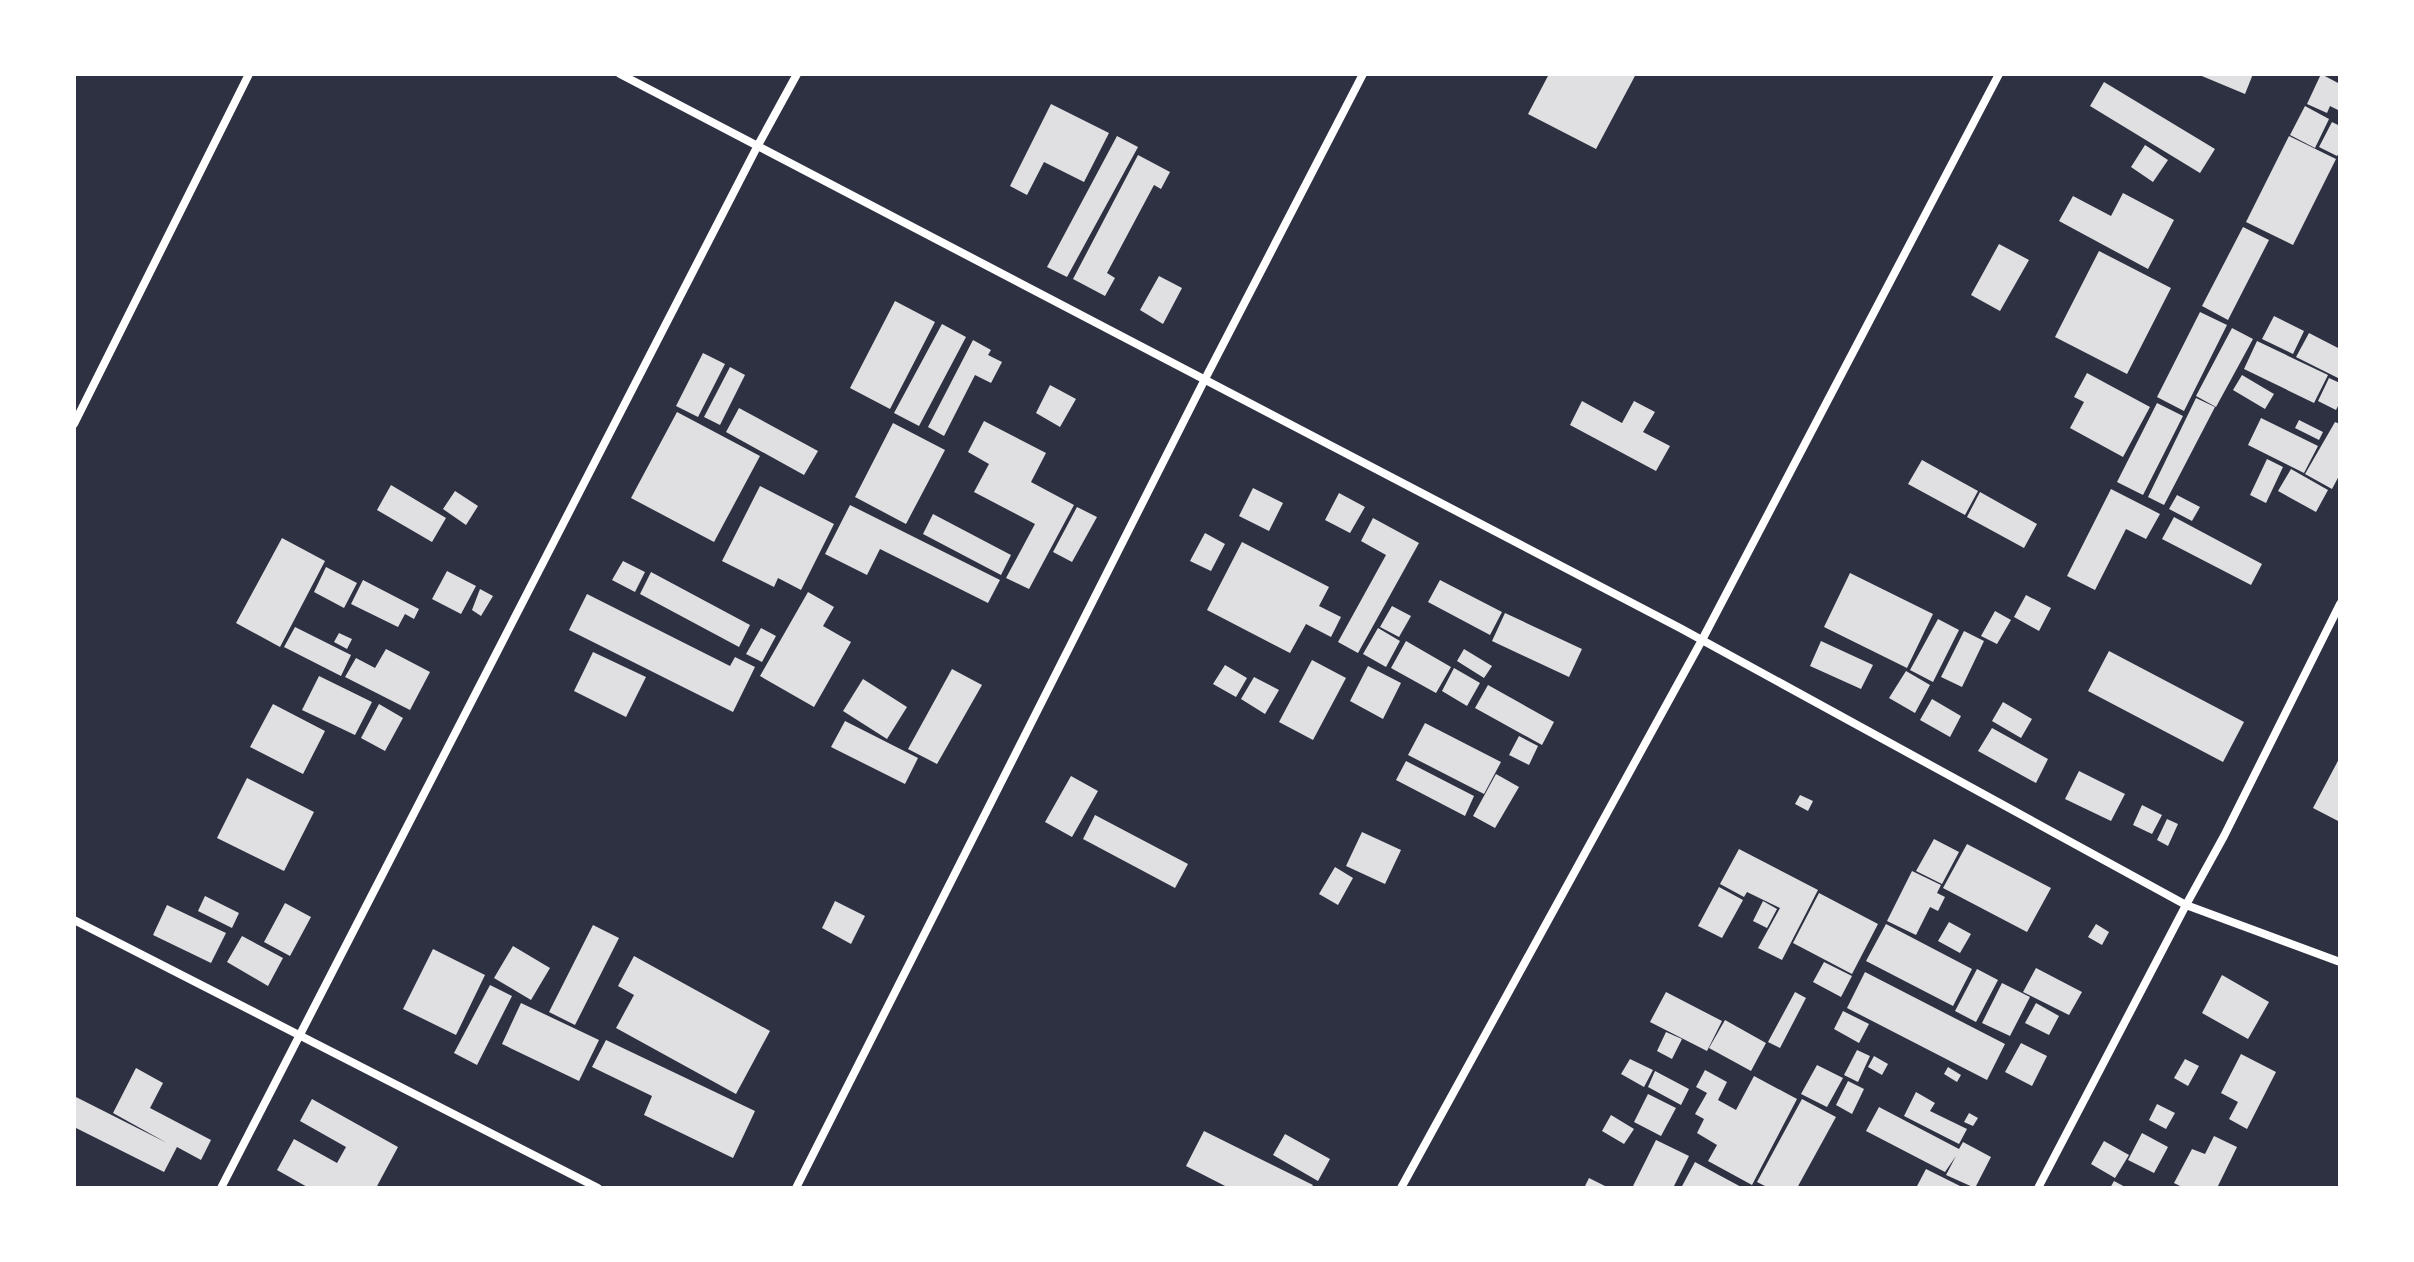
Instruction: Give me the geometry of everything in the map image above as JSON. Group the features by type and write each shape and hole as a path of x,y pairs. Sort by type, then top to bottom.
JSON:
{"street":[{"path":"74,424 249,74"},
{"path":"620,74 1702,640 2186,905 2340,962"},
{"path":"221,1188 797,74"},
{"path":"796,1188 1204,381 1363,74"},
{"path":"1401,1188 1702,640 1999,74"},
{"path":"2038,1188 2224,836 2340,604"},
{"path":"74,920 598,1188"}],"building":[{"path":"1549,74 1636,74 1596,149 1528,114"},
{"path":"2197,74 2253,74 2245,94"},
{"path":"2321,74 2340,84 2340,111 2330,106 2327,113 2307,104"},
{"path":"2104,82 2215,149 2200,173 2090,106"},
{"path":"1051,104 1109,133 1084,182 1044,162 1027,195 1010,186"},
{"path":"2305,106 2329,119 2315,148 2290,135"},
{"path":"2332,122 2340,126 2340,152 2337,156 2319,147"},
{"path":"1117,136 1138,147 1067,277 1047,267"},
{"path":"2289,136 2336,159 2293,245 2246,222"},
{"path":"2145,145 2168,160 2153,182 2131,167"},
{"path":"1138,155 1170,172 1161,189 1154,185 1107,273 1115,278 1105,296 1073,279"},
{"path":"2123,193 2174,220 2148,269 2059,221 2073,196 2111,216"},
{"path":"2243,227 2269,240 2228,320 2202,306"},
{"path":"1999,244 2029,260 2000,311 1971,295"},
{"path":"2099,251 2171,288 2127,374 2055,337"},
{"path":"1159,276 1182,288 1163,324 1140,310"},
{"path":"895,301 935,322 890,409 850,388"},
{"path":"2200,312 2227,325 2184,411 2157,397"},
{"path":"2274,316 2304,331 2293,354 2262,339"},
{"path":"942,324 966,337 919,426 894,413"},
{"path":"2232,328 2253,339 2216,407 2196,396"},
{"path":"2309,333 2340,349 2340,379 2296,357"},
{"path":"973,340 991,350 988,355 1002,362 991,383 975,375 944,436 928,427"},
{"path":"2257,341 2328,375 2314,403 2244,369"},
{"path":"703,353 725,364 698,417 676,406"},
{"path":"730,367 745,375 720,425 704,417"},
{"path":"2087,373 2150,407 2123,457 2070,428 2084,402 2074,397"},
{"path":"2242,375 2274,394 2265,409 2233,390"},
{"path":"2329,378 2340,383 2340,402 2336,410 2318,401"},
{"path":"1050,385 1076,399 1060,427 1036,413"},
{"path":"2196,398 2215,407 2164,505 2148,497"},
{"path":"1582,401 1622,423 1634,401 1655,412 1643,432 1670,446 1656,471 1570,425"},
{"path":"2157,403 2183,416 2143,495 2117,482"},
{"path":"739,408 818,451 804,475 726,432"},
{"path":"677,412 760,456 714,542 631,498"},
{"path":"2261,418 2318,446 2304,473 2248,445"},
{"path":"2299,420 2323,432 2319,440 2295,428"},
{"path":"984,421 1046,453 1031,482 1074,505 1029,589 1006,578 1035,524 974,492 989,464 968,452"},
{"path":"2335,422 2340,424 2340,474 2332,489 2305,474"},
{"path":"893,423 945,450 906,524 855,497"},
{"path":"2267,459 2283,467 2266,503 2250,495"},
{"path":"1922,460 1978,491 1965,515 1908,484"},
{"path":"2291,469 2328,490 2316,512 2278,491"},
{"path":"391,485 446,518 432,542 377,510"},
{"path":"760,486 834,524 801,590 778,578 774,587 722,561"},
{"path":"1253,488 1283,503 1269,531 1239,516"},
{"path":"2111,489 2160,514 2146,539 2126,529 2095,590 2067,576"},
{"path":"455,491 478,506 466,525 443,509"},
{"path":"1980,492 2037,524 2024,548 1967,517"},
{"path":"1339,493 1365,507 1350,533 1325,520"},
{"path":"2177,495 2200,507 2192,521 2169,509"},
{"path":"850,505 1000,580 988,603 880,549 867,575 825,554"},
{"path":"1077,507 1097,517 1072,562 1053,552"},
{"path":"933,514 1011,555 1001,575 923,534"},
{"path":"2174,517 2262,564 2251,585 2162,539"},
{"path":"1373,518 1419,543 1358,653 1338,642 1386,555 1361,541"},
{"path":"1205,533 1225,544 1211,571 1190,561"},
{"path":"282,538 325,561 280,647 236,623"},
{"path":"1242,542 1329,587 1319,606 1341,617 1331,637 1306,624 1290,653 1207,610"},
{"path":"623,561 645,572 635,592 612,580"},
{"path":"326,567 357,583 344,608 314,592"},
{"path":"447,571 476,586 461,614 432,599"},
{"path":"651,572 750,625 739,647 640,594"},
{"path":"1850,573 1933,614 1907,668 1824,627"},
{"path":"363,580 419,609 414,619 405,614 398,627 351,604"},
{"path":"1440,580 1502,612 1490,635 1428,602"},
{"path":"480,589 493,596 481,616 472,610"},
{"path":"808,592 834,607 823,626 851,642 814,707 760,676"},
{"path":"587,594 730,666 735,657 755,667 733,712 569,630"},
{"path":"2026,595 2051,608 2039,631 2014,617"},
{"path":"1392,606 1411,616 1399,637 1380,627"},
{"path":"1995,611 2011,620 1997,644 1981,636"},
{"path":"1505,613 1582,649 1569,677 1492,641"},
{"path":"1938,619 1959,630 1933,682 1910,670"},
{"path":"295,627 351,655 341,676 284,647"},
{"path":"761,628 776,636 762,662 746,654"},
{"path":"1378,628 1400,641 1386,667 1363,654"},
{"path":"1964,631 1984,641 1962,687 1941,677"},
{"path":"339,633 352,639 347,649 334,642"},
{"path":"1406,641 1451,667 1436,693 1391,668"},
{"path":"1821,641 1873,665 1861,689 1810,666"},
{"path":"386,649 430,672 410,710 345,677 356,658 375,668"},
{"path":"1464,649 1492,666 1484,678 1457,661"},
{"path":"2109,651 2244,722 2223,762 2088,691"},
{"path":"593,652 646,677 626,717 574,691"},
{"path":"1312,660 1346,678 1313,740 1279,722"},
{"path":"1225,665 1247,678 1236,697 1213,684"},
{"path":"1368,666 1401,683 1383,719 1350,701"},
{"path":"1454,668 1480,683 1467,706 1442,691"},
{"path":"952,669 982,685 937,764 908,749"},
{"path":"1906,671 1930,685 1915,713 1889,698"},
{"path":"319,676 372,702 355,735 302,710"},
{"path":"1254,677 1279,690 1265,714 1241,699"},
{"path":"863,679 907,707 887,739 843,711"},
{"path":"1488,685 1554,722 1542,745 1475,708"},
{"path":"1932,699 1961,716 1950,737 1920,720"},
{"path":"2003,702 2032,719 2021,738 1992,721"},
{"path":"273,704 325,731 303,774 250,747"},
{"path":"379,704 403,718 385,751 361,738"},
{"path":"845,721 918,758 905,784 831,747"},
{"path":"1425,723 1501,762 1484,794 1408,755"},
{"path":"1992,728 2048,759 2036,783 1978,751"},
{"path":"1519,736 1538,746 1529,765 1509,755"},
{"path":"2340,757 2340,822 2313,808"},
{"path":"1406,761 1474,796 1465,816 1396,780"},
{"path":"2079,771 2125,794 2111,821 2065,799"},
{"path":"1496,774 1519,787 1495,828 1473,816"},
{"path":"1071,776 1098,791 1072,837 1045,822"},
{"path":"247,778 314,812 284,871 217,838"},
{"path":"1800,795 1813,801 1808,811 1795,804"},
{"path":"2142,805 2162,815 2152,834 2133,825"},
{"path":"1095,815 1188,864 1175,888 1083,839"},
{"path":"2167,819 2178,824 2168,846 2157,840"},
{"path":"1362,832 1401,850 1385,884 1346,866"},
{"path":"1934,839 1959,852 1942,884 1916,871"},
{"path":"1967,844 2051,888 2027,932 1943,888"},
{"path":"1739,849 1818,890 1782,960 1758,948 1780,908 1747,892 1744,897 1720,884"},
{"path":"1335,867 1353,878 1338,905 1319,894"},
{"path":"1912,871 1941,885 1937,893 1945,897 1938,911 1930,907 1916,935 1887,921"},
{"path":"1719,887 1743,900 1722,938 1698,926"},
{"path":"1819,893 1878,924 1852,974 1793,943"},
{"path":"205,896 239,913 232,928 198,911"},
{"path":"835,901 865,916 851,944 822,928"},
{"path":"1763,901 1777,909 1767,928 1753,921"},
{"path":"285,903 311,917 290,956 264,942"},
{"path":"167,905 226,933 211,963 153,935"},
{"path":"1949,922 1971,934 1960,953 1938,941"},
{"path":"1886,924 1972,969 1953,1006 1866,961"},
{"path":"2096,924 2109,932 2102,945 2088,937"},
{"path":"593,925 619,938 575,1025 549,1012"},
{"path":"242,936 283,958 268,986 227,962"},
{"path":"513,946 550,968 531,1000 494,978"},
{"path":"433,949 485,975 456,1035 403,1009"},
{"path":"634,956 770,1031 736,1094 616,1028 634,995 618,986"},
{"path":"1824,962 1852,976 1841,997 1813,982"},
{"path":"2036,968 2082,992 2069,1015 2023,992"},
{"path":"1977,969 1998,980 1976,1022 1955,1011"},
{"path":"1865,972 2005,1044 1987,1080 1847,1008"},
{"path":"2222,975 2269,1002 2248,1039 2202,1013"},
{"path":"2002,983 2030,997 2010,1036 1982,1023"},
{"path":"490,985 512,996 477,1065 454,1053"},
{"path":"1666,992 1722,1021 1707,1051 1650,1022"},
{"path":"1795,992 1806,998 1780,1048 1768,1042"},
{"path":"521,1003 599,1040 579,1081 502,1044"},
{"path":"2036,1003 2059,1016 2049,1035 2025,1023"},
{"path":"1843,1011 1869,1024 1859,1043 1834,1029"},
{"path":"1725,1020 1766,1043 1751,1071 1709,1048"},
{"path":"1666,1032 1682,1039 1672,1059 1657,1051"},
{"path":"606,1040 755,1111 733,1158 644,1115 652,1096 592,1067"},
{"path":"2021,1043 2047,1056 2032,1086 2005,1072"},
{"path":"1857,1050 1870,1056 1858,1082 1844,1075"},
{"path":"2241,1054 2276,1072 2247,1129 2229,1119 2238,1102 2221,1093"},
{"path":"1874,1056 1888,1064 1882,1075 1868,1067"},
{"path":"1630,1059 1653,1070 1644,1087 1621,1074"},
{"path":"2185,1059 2199,1066 2188,1086 2174,1078"},
{"path":"1817,1065 1843,1078 1827,1107 1801,1094"},
{"path":"1948,1067 1961,1075 1957,1082 1944,1074"},
{"path":"136,1068 163,1083 150,1108 211,1140 201,1160 177,1147 164,1172 74,1127 74,1096 167,1143 113,1113"},
{"path":"1705,1070 1727,1082 1718,1100 1736,1110 1754,1076 1797,1099 1752,1185 1708,1161 1717,1145 1697,1133 1704,1119 1695,1114 1707,1093 1696,1087"},
{"path":"1655,1071 1689,1089 1681,1105 1648,1087"},
{"path":"1848,1081 1864,1089 1852,1114 1836,1105"},
{"path":"1916,1092 1935,1103 1930,1111 1967,1129 1959,1144 1904,1116"},
{"path":"1648,1094 1676,1108 1661,1136 1634,1122"},
{"path":"312,1099 398,1147 376,1188 309,1188 277,1170 294,1139 337,1163 346,1147 300,1121"},
{"path":"1802,1099 1836,1117 1797,1188 1769,1188 1757,1182"},
{"path":"2157,1104 2175,1113 2166,1129 2149,1120"},
{"path":"1879,1107 1959,1149 1963,1142 1991,1157 1975,1188 1946,1175 1956,1156 1945,1172 1866,1131"},
{"path":"1969,1113 1978,1118 1973,1126 1964,1122"},
{"path":"1611,1115 1634,1129 1624,1144 1602,1131"},
{"path":"1204,1131 1313,1185 1311,1188 1229,1188 1186,1166"},
{"path":"2142,1133 2168,1147 2154,1173 2128,1160"},
{"path":"1285,1134 1330,1159 1318,1181 1273,1155"},
{"path":"2214,1136 2237,1147 2217,1188 2184,1188 2174,1183 2192,1149 2205,1154"},
{"path":"1656,1140 1689,1156 1673,1188 1632,1188"},
{"path":"2104,1141 2129,1155 2115,1178 2091,1164"},
{"path":"1695,1162 1743,1188 1681,1188"},
{"path":"1926,1169 1964,1188 1916,1188"},
{"path":"1589,1178 1609,1188 1584,1188"},
{"path":"2114,1181 2127,1188 2110,1188"}]}
